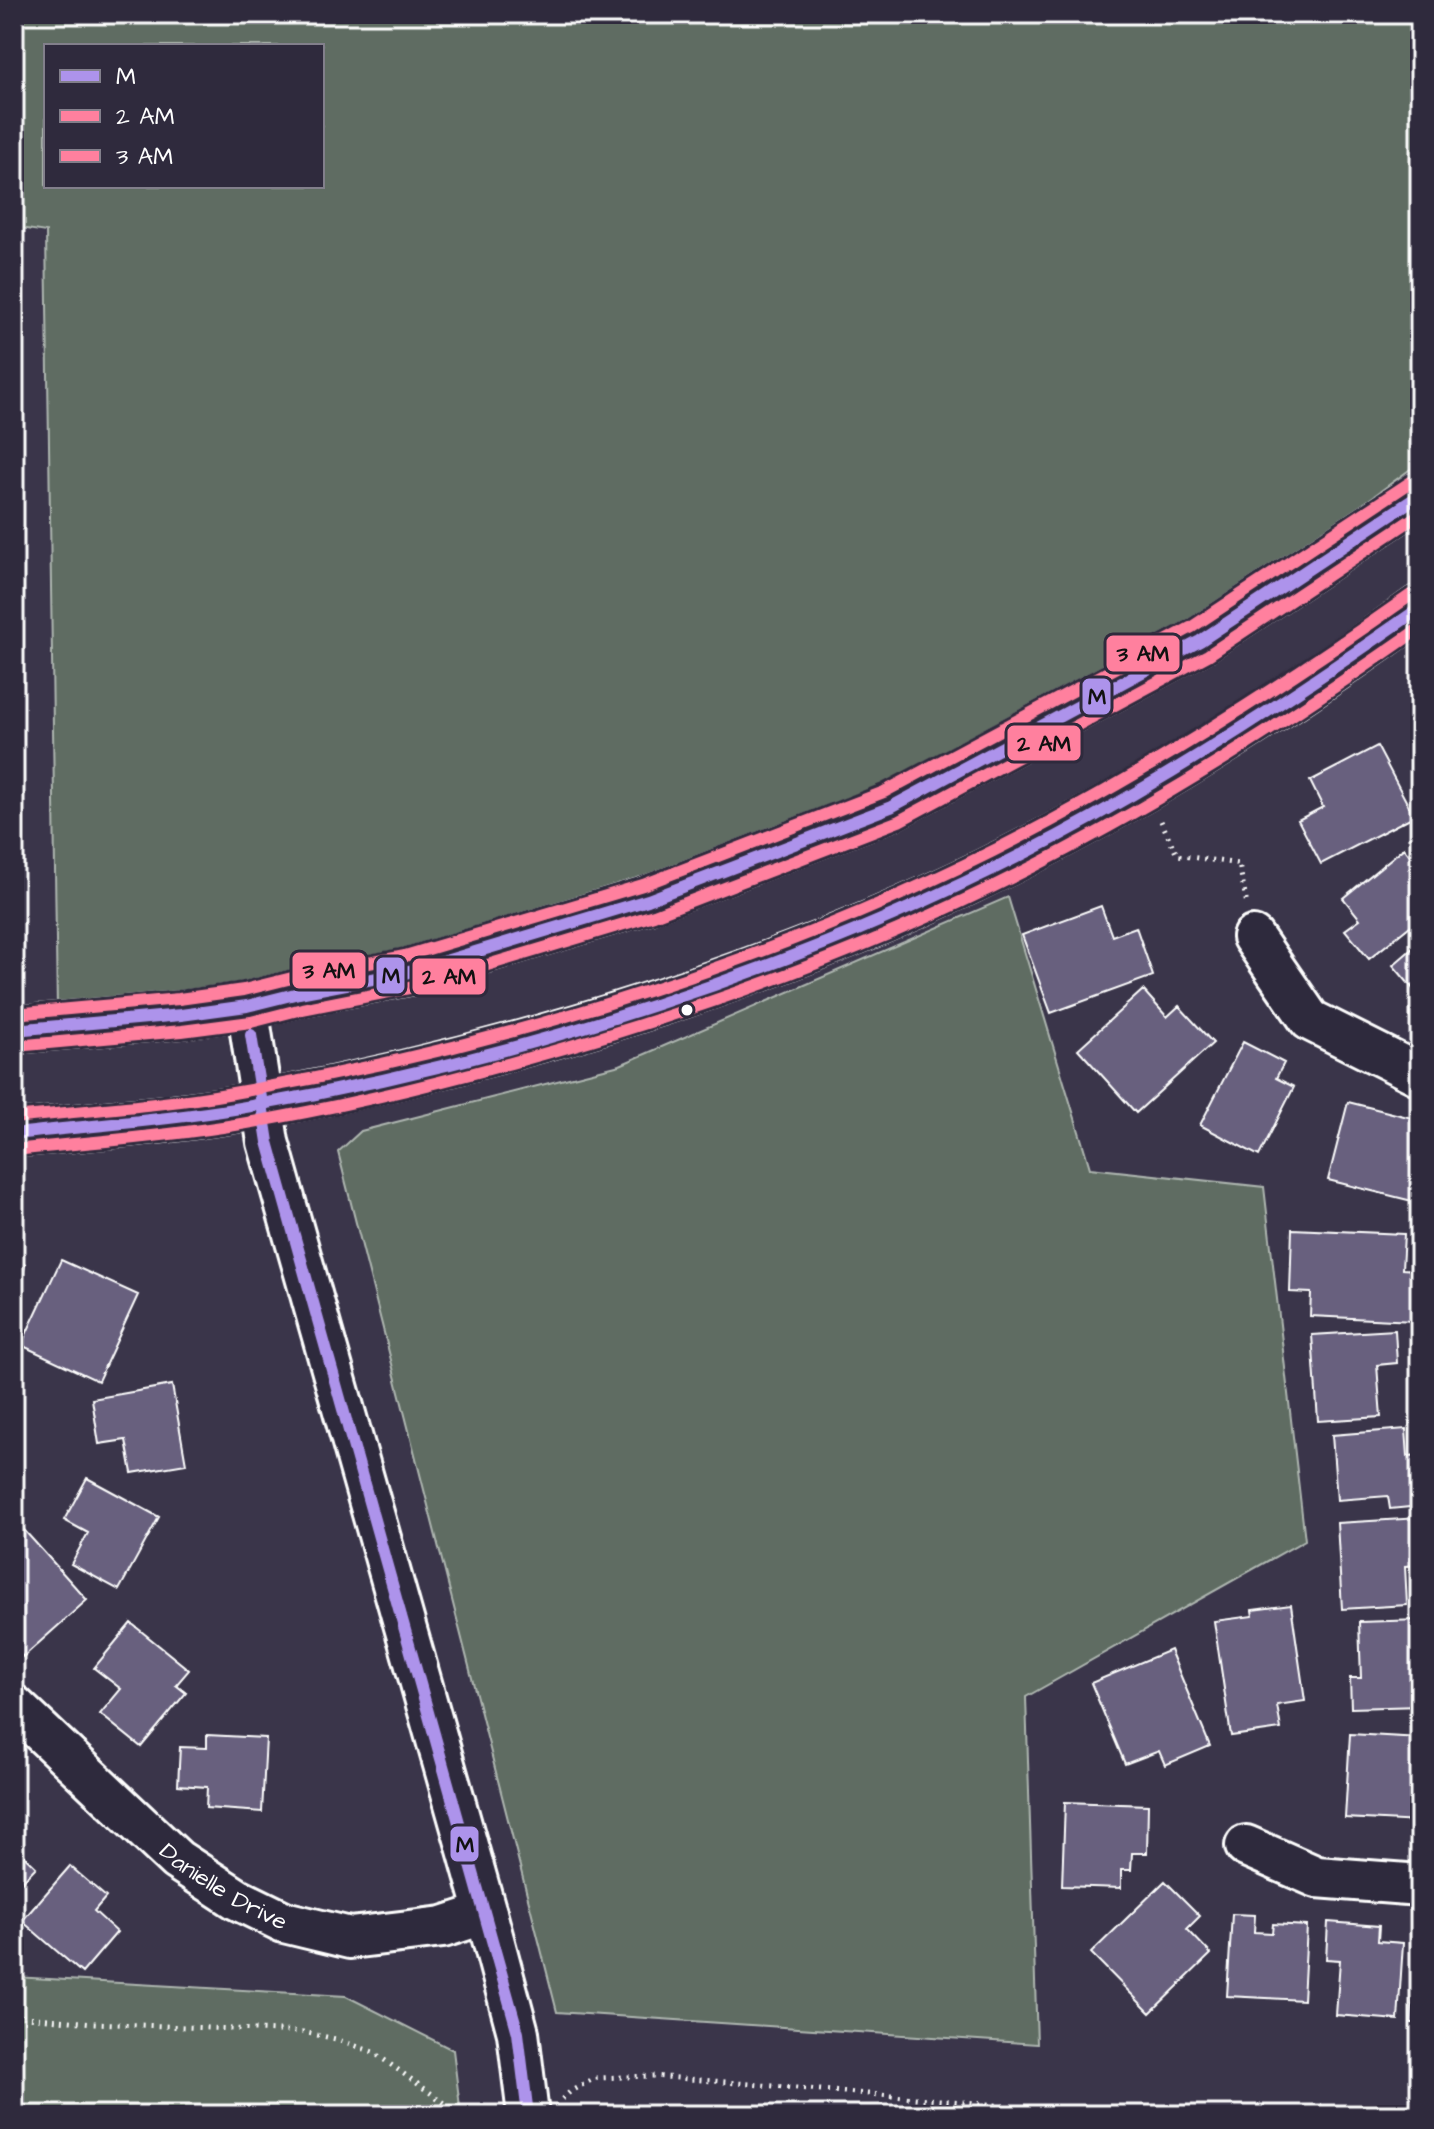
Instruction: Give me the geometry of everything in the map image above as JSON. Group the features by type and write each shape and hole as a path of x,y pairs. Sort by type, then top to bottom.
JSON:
{"main road":[{"path":"14,1030 247,1006 409,972 633,905 891,807 1200,641 1420,495"},
{"path":"14,1134 261,1104 441,1065 582,1027 695,991 824,943 918,903 1144,789 1321,679 1420,608"}],"street":[{"path":"1253,937 1310,1020 1420,1075"},
{"path":"247,1006 272,1157 518,2033 525,2111"},
{"name":"Danielle Drive","path":"14,1706 177,1860 237,1899 284,1922 350,1938 443,1927 486,1913"},
{"path":"1246,1846 1317,1877 1420,1885"}],"path":[{"path":"1144,789 1177,855 1239,864 1253,937"},
{"path":"14,2016 93,2023 303,2032 336,2039 373,2052 453,2109 475,2115 525,2111 595,2078 654,2076 987,2104 1064,2115"}],"green space":[{"path":"14,14 1420,14 1420,462 1302,549 1188,625 1069,696 842,807 713,859 448,942 312,972 176,996 57,1011 46,232 14,227"},
{"path":"1008,897 1090,1168 1264,1187 1305,1540 1026,1697 1037,2044 557,2012 338,1152 361,1131 620,1065"},
{"path":"14,1977 346,1996 453,2050 461,2115 14,2115"}],"building":[{"path":"1377,746 1414,816 1321,864 1298,820 1323,807 1310,781"},
{"path":"1404,848 1420,868 1420,918 1369,959 1345,930 1360,919 1343,898"},
{"path":"1101,906 1112,936 1136,927 1153,976 1051,1013 1022,935"},
{"path":"1420,942 1420,997 1393,965"},
{"path":"1143,990 1167,1017 1179,1006 1213,1043 1136,1113 1078,1049"},
{"path":"1243,1042 1284,1063 1276,1078 1294,1087 1259,1156 1200,1125"},
{"path":"1348,1102 1420,1120 1420,1203 1328,1180"},
{"path":"1292,1229 1404,1234 1402,1269 1417,1270 1414,1321 1310,1316 1311,1293 1290,1292"},
{"path":"61,1260 138,1295 98,1381 21,1345"},
{"path":"14,1262 25,1264 14,1338"},
{"path":"1395,1330 1397,1363 1377,1365 1381,1417 1318,1421 1312,1335"},
{"path":"172,1385 186,1464 132,1473 126,1440 99,1444 92,1399"},
{"path":"1406,1429 1408,1456 1420,1455 1420,1506 1390,1509 1388,1496 1337,1500 1332,1435"},
{"path":"87,1478 159,1517 119,1590 71,1564 88,1533 64,1520"},
{"path":"1420,1518 1420,1565 1405,1566 1407,1605 1342,1609 1337,1523"},
{"path":"24,1530 87,1600 23,1657 14,1646 14,1539"},
{"path":"1291,1605 1305,1701 1277,1705 1281,1729 1231,1736 1214,1621 1253,1616 1252,1610"},
{"path":"1420,1620 1420,1706 1351,1708 1350,1678 1361,1678 1359,1622"},
{"path":"131,1623 189,1670 176,1685 186,1693 141,1747 100,1714 121,1689 94,1668"},
{"path":"1170,1650 1210,1746 1165,1765 1159,1751 1125,1764 1091,1683"},
{"path":"1350,1734 1420,1738 1420,1822 1345,1818"},
{"path":"207,1735 266,1738 262,1812 206,1808 207,1787 178,1785 180,1747 207,1748"},
{"path":"1065,1802 1148,1805 1147,1853 1132,1853 1131,1870 1121,1870 1121,1888 1062,1886"},
{"path":"14,1846 36,1867 14,1890"},
{"path":"70,1866 106,1897 94,1911 117,1932 82,1973 22,1921"},
{"path":"1165,1881 1200,1916 1187,1929 1211,1954 1150,2013 1091,1953"},
{"path":"1232,1914 1255,1915 1254,1932 1272,1933 1273,1924 1307,1926 1303,2000 1227,1996"},
{"path":"1328,1922 1379,1926 1378,1941 1403,1943 1398,2020 1336,2015 1340,1960 1326,1959"},
{"path":"1417,1926 1420,1926 1420,2023 1411,2023"}],"transit line":[{"path":"14,1014 244,990 405,956 643,885 884,792 1192,627 1411,482"},
{"name":"M","path":"14,1030 247,1006 409,972 648,900 891,807 1200,641 1420,495"},
{"path":"15,1046 251,1022 414,987 654,915 899,821 1208,655 1420,514"},
{"path":"14,1118 178,1101 337,1074 548,1022 757,953 957,869 1051,821 1234,714 1411,595"},
{"name":"M","path":"14,1134 207,1113 339,1089 551,1037 761,968 864,927 1058,836 1242,728 1420,608"},
{"path":"16,1150 208,1129 374,1098 582,1043 794,972 863,945 999,884 1111,825 1246,745 1420,628"},
{"name":"M","path":"251,1035 268,1142 518,2033 528,2115"}]}
